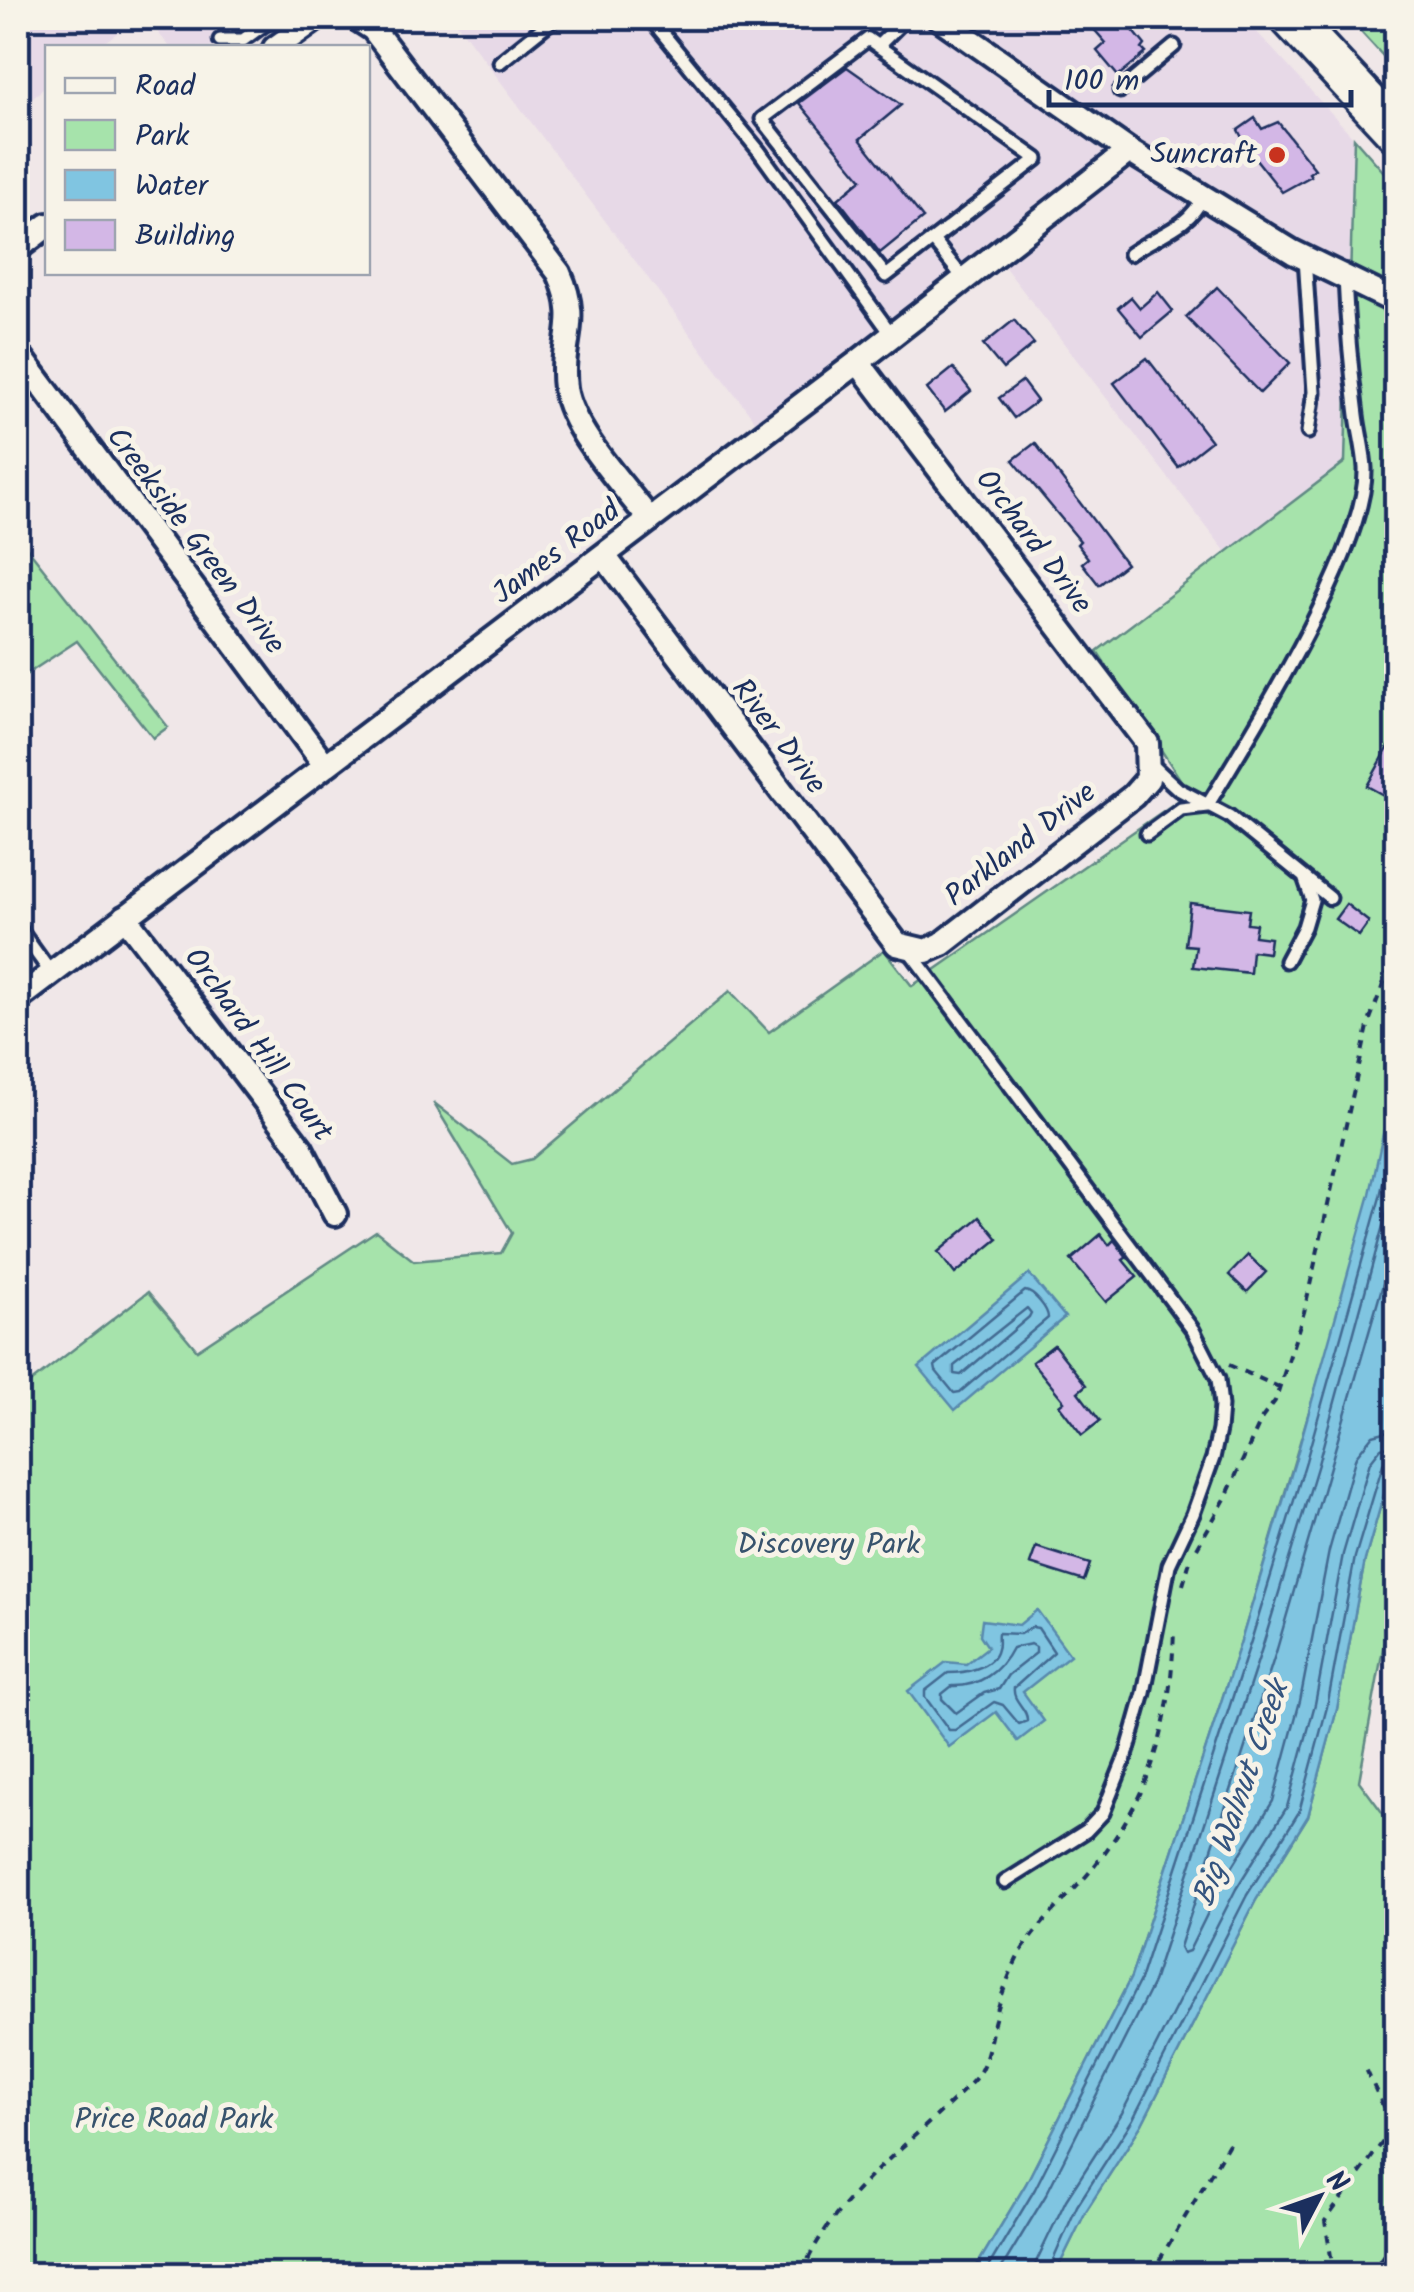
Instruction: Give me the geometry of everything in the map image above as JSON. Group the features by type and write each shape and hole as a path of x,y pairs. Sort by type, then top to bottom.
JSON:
{"highway":[{"path":"1290,18 1396,132"}],"street":[{"path":"279,45 317,18"},
{"path":"356,18 372,29 559,273 571,309 565,391 586,435 650,520"},
{"path":"939,18 1129,152 1305,258 1396,302"},
{"name":"James Road","path":"18,998 604,556 1129,152"},
{"path":"18,248 45,227"},
{"name":"Creekside Green Drive","path":"18,353 325,765"},
{"name":"Orchard Drive","path":"858,362 1127,714 1147,744 1150,763"},
{"name":"River Drive","path":"604,556 889,936 908,949"},
{"name":"Parkland Drive","path":"908,949 926,951 942,944 1079,840 1134,796 1148,778 1150,763"},
{"name":"Orchard Hill Court","path":"125,917 300,1148 335,1214"}],"lane":[{"path":"220,40 243,40 273,18"},
{"path":"500,62 555,18"},
{"path":"650,18 759,152 892,336"},
{"path":"878,46 906,18"},
{"path":"868,39 878,46 1036,159 886,276 762,120 868,39"},
{"path":"1120,91 1174,46"},
{"path":"1130,254 1187,221 1196,213 1202,197"},
{"path":"933,240 964,279"},
{"path":"1305,258 1314,392 1308,432"},
{"path":"1207,806 1340,566 1360,509 1365,469 1347,337 1345,277"},
{"path":"1150,763 1178,789 1229,816 1330,898"},
{"path":"1147,834 1181,809 1207,806"},
{"path":"1286,961 1304,927 1312,900 1304,877"},
{"path":"18,927 51,973"},
{"path":"908,949 1192,1330 1218,1379 1221,1406 1213,1458 1194,1514 1169,1565 1144,1693 1113,1790 1103,1812 1086,1831 1005,1882"}],"path":[{"path":"1375,18 1396,34"},
{"path":"1208,1356 1279,1388"},
{"path":"1334,2274 1325,2221 1394,2130 1366,2070"},
{"path":"1155,2273 1230,2142"},
{"path":"1370,2274 1396,2238"}],"shaded area":[{"path":"18,18 137,18 101,45 45,45 45,88 18,109"},
{"path":"146,18 289,18 252,45 168,45"},
{"path":"453,18 1244,18 1354,138 1345,462 1226,552 1003,265 771,442"}],"green space":[{"path":"1348,18 1396,18 1396,70"},
{"name":"Discovery Park","path":"1354,138 1396,186 1396,1117 1242,1638 1131,1977 1026,2184 972,2274 18,2274 18,1392 148,1292 197,1350 376,1231 414,1261 501,1253 512,1233 433,1102 512,1164 532,1159 730,991 769,1032 884,950 912,986 1189,793 1097,651 1345,462"},
{"path":"18,536 168,727 153,738 77,641 18,680"},
{"path":"1396,1452 1396,1633 1384,1643 1359,1781 1396,1831 1396,2274 1055,2274 1086,2211 1142,2124 1256,1900 1308,1816 1337,1709 1365,1560"}],"water":[{"name":"Big Walnut Creek","path":"1396,1074 1396,1452 1365,1560 1337,1709 1308,1816 1256,1900 1142,2124 1086,2211 1055,2274 972,2274 1026,2184 1131,1977 1242,1638 1296,1458 1370,1194"},
{"path":"1029,1274 1065,1317 955,1410 919,1367"},
{"path":"1037,1610 1070,1655 1023,1692 1044,1721 1018,1741 996,1712 949,1747 908,1691 946,1662 966,1664 988,1647 980,1635 982,1620 1019,1625"}],"building":[{"path":"1084,18 1123,18 1145,45 1142,49 1146,53 1118,76 1097,51 1106,43"},
{"path":"847,67 901,105 860,139 923,218 880,253 838,199 862,179 799,103"},
{"name":"Suncraft","path":"1255,118 1262,129 1278,122 1315,169 1309,173 1311,176 1282,192 1238,130"},
{"path":"1217,287 1290,363 1260,393 1186,317"},
{"path":"1158,292 1173,311 1142,337 1118,308 1131,297 1140,308"},
{"path":"1014,320 1034,344 1003,369 983,345"},
{"path":"1147,358 1211,441 1178,467 1114,383"},
{"path":"953,368 971,391 945,412 927,389"},
{"path":"1022,381 1037,401 1014,418 999,398"},
{"path":"1035,443 1126,564 1099,585 1082,563 1088,558 1077,544 1080,541 1013,460"},
{"path":"1396,734 1396,802 1367,786"},
{"path":"1190,903 1249,910 1247,923 1256,924 1254,936 1270,938 1268,953 1252,951 1250,973 1193,967 1196,946 1185,945"},
{"path":"1346,904 1369,922 1359,936 1335,919"},
{"path":"980,1217 998,1239 955,1274 938,1252"},
{"path":"1101,1234 1109,1245 1114,1240 1137,1277 1106,1302 1071,1260"},
{"path":"1248,1255 1266,1272 1247,1292 1229,1275"},
{"path":"1054,1345 1086,1385 1078,1392 1100,1421 1082,1435 1059,1405 1064,1401 1032,1362"},
{"path":"1036,1547 1090,1564 1084,1581 1030,1564"}],"place":[{"name":"Suncraft","path":"1277,155"}],"park label":[{"name":"Price Road Park","path":"174,2120"}]}
